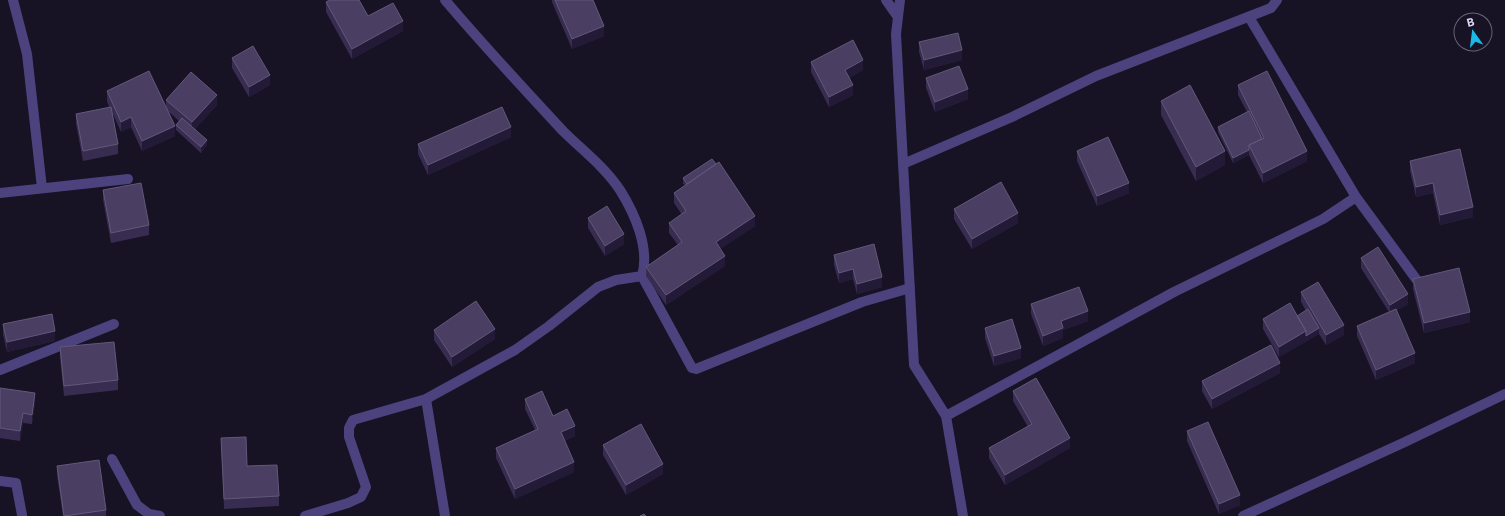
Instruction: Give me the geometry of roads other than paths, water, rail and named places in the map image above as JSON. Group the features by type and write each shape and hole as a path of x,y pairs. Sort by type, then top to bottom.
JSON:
{"street":[{"path":"13,0 27,54 42,188"},
{"path":"445,0 485,48 576,144 608,174 620,191 638,225 646,264 642,276 692,368 696,368 862,302 910,288"},
{"path":"886,0 898,17"},
{"path":"900,0 896,34 914,365 946,416 963,516"},
{"path":"903,164 1012,117 1096,76 1271,8 1277,0"},
{"path":"1249,17 1356,197 1419,283"},
{"path":"0,192 128,179"},
{"path":"946,416 1174,292 1323,219 1356,197"},
{"path":"305,516 348,503 361,497 366,487 349,437 349,428 353,420 426,399 515,350 549,326 598,287 616,280 642,276"},
{"path":"0,370 114,324"},
{"path":"1243,516 1405,442 1505,394"},
{"path":"426,399 445,516"},
{"path":"112,459 137,505 148,514 160,516"},
{"path":"0,482 16,483 22,515"}]}
